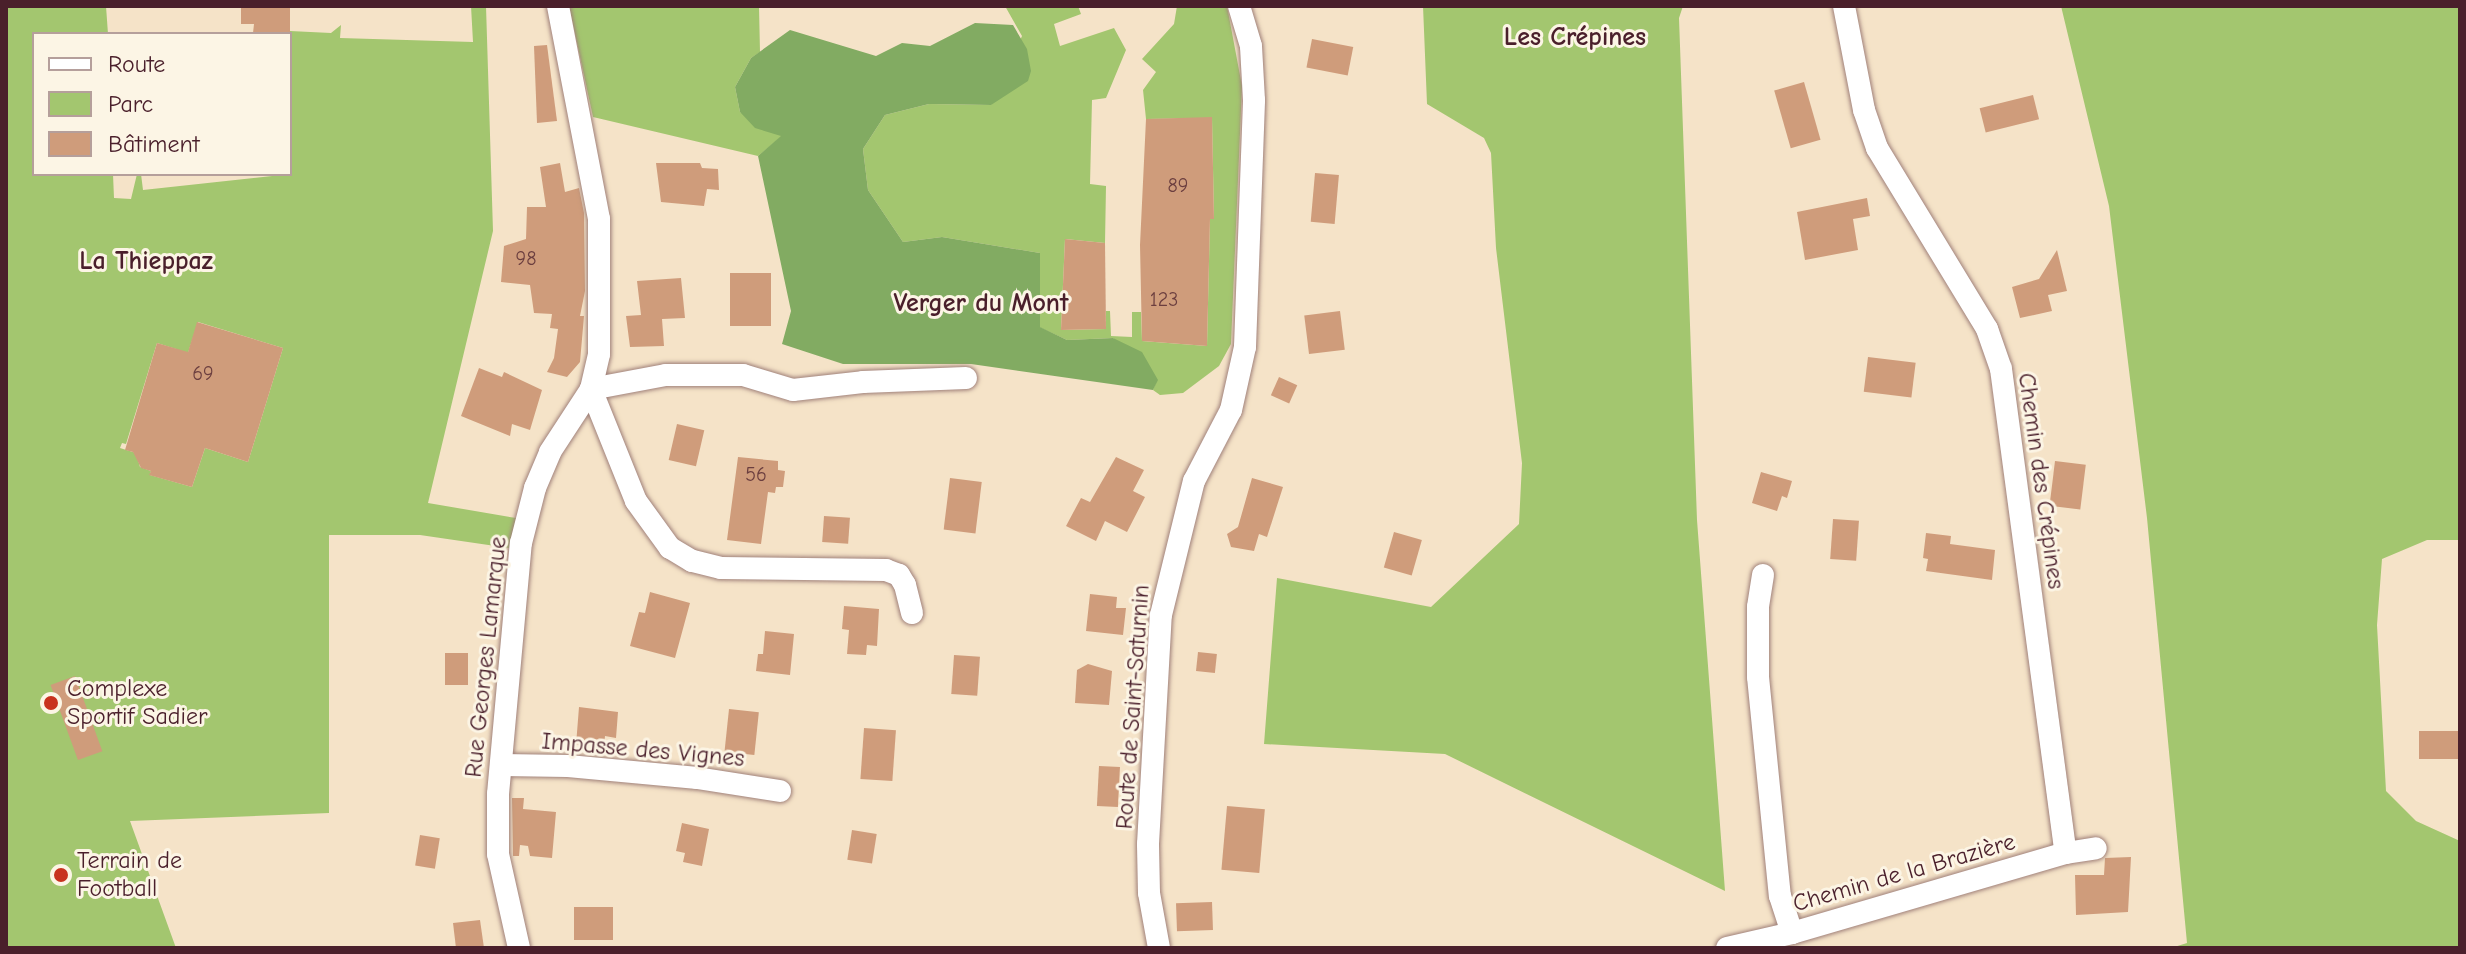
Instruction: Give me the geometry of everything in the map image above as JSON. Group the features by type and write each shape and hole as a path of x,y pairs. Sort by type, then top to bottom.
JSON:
{"street":[{"name":"Rue Georges Lamarque","path":"519,948 498,854 501,765 521,543 535,488 550,452 591,389 599,354 599,219 558,6"},
{"name":"Route de Saint-Saturnin","path":"1159,948 1149,893 1148,844 1161,615 1194,481 1231,410 1245,347 1254,100 1251,46 1239,6"},
{"name":"Chemin des Crépines","path":"1844,6 1864,110 1877,148 1974,307 2001,369 2066,853"},
{"path":"912,613 905,585 899,575 886,570 721,568 692,561 670,548 636,501 591,389 666,375 743,375 793,390 863,382 966,378"},
{"path":"1763,575 1758,607 1758,677 1778,883 1792,933"},
{"name":"Impasse des Vignes","path":"501,765 625,771 780,791"},
{"name":"Chemin de la Brazière","path":"1727,948 1792,933 2066,853 2096,848"}],"green space":[{"path":"6,6 106,6 108,32 32,32 32,176 113,176 114,198 131,199 137,176 141,176 143,190 292,176 290,31 331,33 341,25 340,38 473,42 471,6 486,6 493,231 428,503 516,518 509,548 420,535 329,535 329,813 130,821 176,948 6,948","holes":["198,322 283,348 248,462 205,448 192,487 150,475 151,471 140,467 136,453 120,448 122,443 126,444 157,343 176,349 186,359"]},
{"path":"569,6 759,6 760,52 751,58 735,87 740,112 782,136 758,156 593,117"},
{"path":"1005,6 1078,6 1081,14 1054,24 1060,46 1114,28 1126,50 1106,98 1092,100 1090,184 1106,186 1105,243 1065,239 1061,330 1106,329 1106,311 1110,311 1111,336 1132,337 1132,312 1141,312 1142,341 1207,346 1210,219 1214,218 1212,118 1146,119 1143,90 1156,72 1142,59 1174,24 1177,6 1227,6 1242,86 1231,344 1219,366 1183,393 1160,395 1153,390 1157,380 1113,338 1067,340 1039,327 1040,253 942,237 903,242 868,190 863,149 885,115 929,104 991,105 1022,36"},
{"path":"1423,6 1683,6 1679,18 1697,520 1725,891 1445,754 1264,744 1277,578 1431,607 1519,524 1522,463 1496,248 1491,153 1484,138 1427,104"},
{"path":"2061,6 2460,6 2460,540 2427,540 2382,559 2377,625 2386,791 2416,821 2460,841 2460,948 2171,948 2187,943 2147,518 2109,206"},
{"path":"975,23 1013,25 1027,49 1031,71 1028,81 991,105 929,104 885,115 863,149 868,190 903,242 942,237 1040,253 1040,327 1067,340 1113,338 1142,352 1158,380 1153,390 971,364 843,364 782,344 791,311 758,156 781,136 755,128 740,112 735,87 751,58 790,30 876,56 902,43 930,46"}],"building":[{"path":"241,6 290,6 290,32 253,32 254,24 241,24"},
{"path":"1312,39 1353,47 1348,75 1306,67"},
{"path":"547,45 557,121 537,123 534,46"},
{"path":"1804,82 1821,140 1791,148 1774,91"},
{"path":"2033,95 2039,119 1986,133 1980,108"},
{"path":"1212,117 1214,219 1210,219 1207,346 1142,341 1140,245 1146,119"},
{"path":"560,163 565,192 579,188 584,213 585,291 580,316 584,316 580,362 567,377 547,372 554,358 558,329 550,328 552,314 534,313 530,285 501,282 504,246 526,239 527,207 546,207 540,167"},
{"path":"656,163 700,163 702,168 718,169 719,190 707,189 704,206 661,202"},
{"path":"1315,173 1339,175 1335,224 1311,222"},
{"path":"1867,198 1870,216 1853,219 1858,250 1805,260 1797,212"},
{"path":"1065,239 1105,243 1106,329 1061,330"},
{"path":"2057,250 2067,291 2048,295 2052,311 2020,318 2012,287 2039,279"},
{"path":"730,273 771,273 771,326 730,326"},
{"path":"681,278 685,318 662,319 664,346 630,347 626,316 641,315 637,281"},
{"path":"1340,311 1345,350 1309,354 1304,315"},
{"path":"197,322 283,348 248,462 205,448 192,487 149,475 151,471 141,468 133,452 125,450 157,343 188,352"},
{"path":"1868,357 1916,363 1911,398 1864,392"},
{"path":"479,368 502,377 504,372 542,390 530,430 512,424 510,436 461,416"},
{"path":"1279,377 1297,385 1289,403 1271,395"},
{"path":"677,424 704,430 696,466 669,460"},
{"path":"738,457 778,461 778,470 785,471 783,487 776,487 775,493 768,492 761,544 727,540"},
{"path":"1116,457 1144,470 1133,491 1145,497 1127,532 1105,521 1096,541 1066,526 1081,498 1090,502"},
{"path":"2055,461 2086,465 2080,509 2050,506"},
{"path":"1761,472 1792,481 1787,498 1782,496 1777,511 1752,503"},
{"path":"950,478 982,482 975,534 944,530"},
{"path":"1252,478 1283,487 1267,537 1259,534 1254,551 1231,547 1227,534 1238,527"},
{"path":"824,516 850,518 848,544 822,542"},
{"path":"1833,519 1859,521 1856,561 1830,559"},
{"path":"1394,532 1422,540 1412,576 1384,568"},
{"path":"1926,533 1951,536 1950,544 1995,550 1992,580 1926,571 1928,559 1923,558"},
{"path":"650,592 690,603 675,658 630,646 639,612 645,613"},
{"path":"1090,594 1117,597 1116,608 1126,608 1123,635 1086,631"},
{"path":"844,606 879,609 877,646 867,645 866,655 847,654 849,630 842,629"},
{"path":"765,631 794,634 790,675 756,671 758,654 763,654"},
{"path":"1198,652 1217,654 1215,673 1196,671"},
{"path":"445,653 468,653 468,685 445,685"},
{"path":"954,655 980,657 977,696 951,694"},
{"path":"1088,664 1112,671 1109,705 1075,703 1077,670"},
{"path":"75,676 102,751 78,760 51,685"},
{"path":"579,707 618,712 616,738 605,736 604,747 576,745"},
{"path":"729,709 759,712 754,755 725,752"},
{"path":"864,728 896,730 892,781 860,779"},
{"path":"2419,731 2460,731 2460,759 2419,759"},
{"path":"1099,766 1120,767 1118,807 1097,806"},
{"path":"512,798 524,798 523,809 556,812 552,858 530,856 528,846 520,845 519,856 513,856"},
{"path":"1227,806 1265,809 1259,873 1221,870"},
{"path":"682,823 709,829 702,866 683,862 685,853 676,851"},
{"path":"852,830 877,834 872,864 847,860"},
{"path":"420,835 440,838 435,869 415,866"},
{"path":"2131,857 2128,912 2076,915 2075,875 2104,875 2105,858"},
{"path":"1212,902 1213,930 1177,931 1176,903"},
{"path":"574,907 613,907 613,940 574,940"},
{"path":"480,920 484,948 456,948 453,923"}],"place":[{"name":"Complexe Sportif Sadier","path":"51,703"},
{"name":"Terrain de Football","path":"61,875"}],"district":[{"name":"Les Crépines","path":"1575,38"},
{"name":"La Thieppaz","path":"146,262"},
{"name":"Verger du Mont","path":"981,304"}]}
